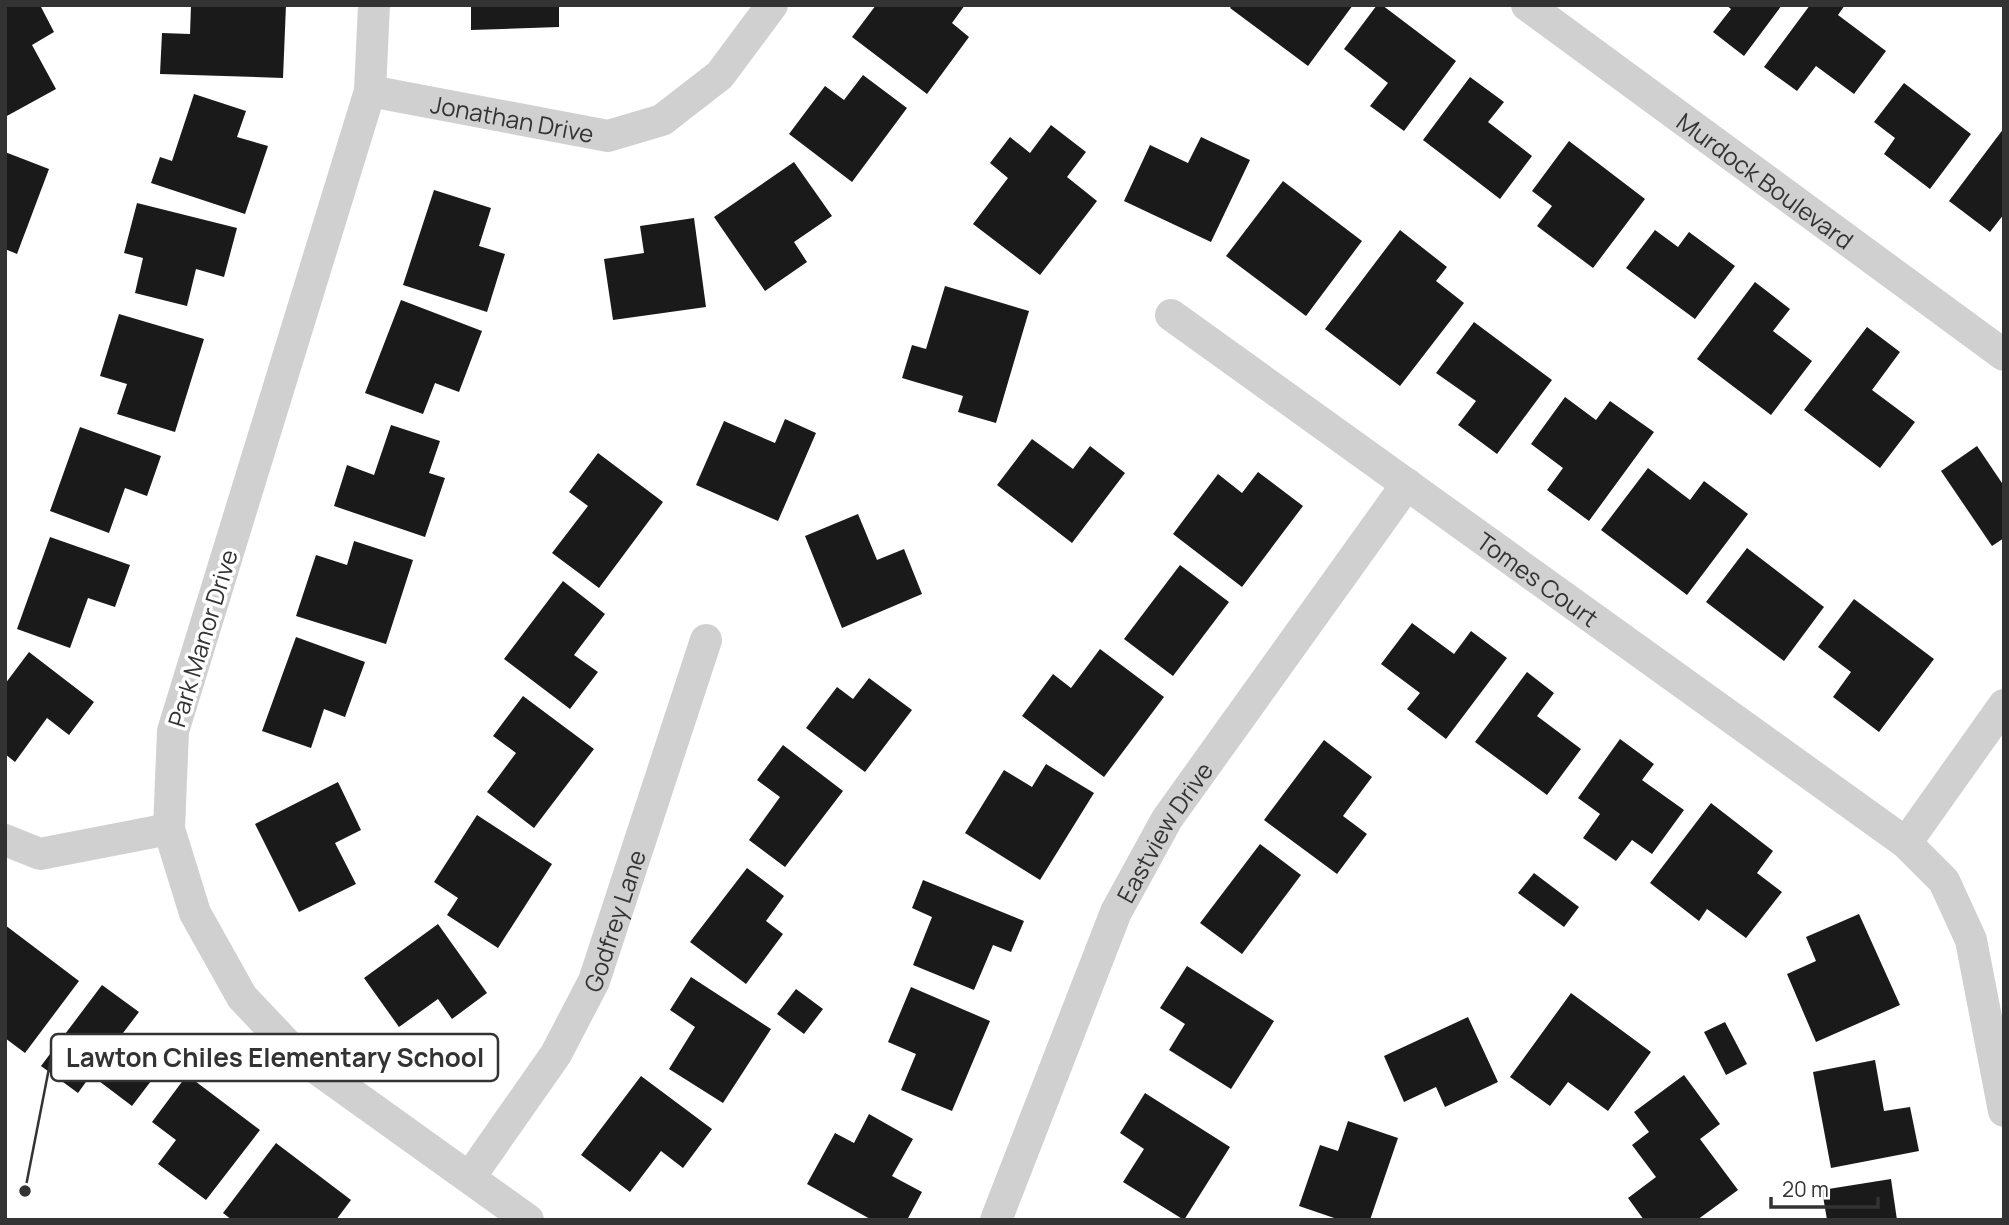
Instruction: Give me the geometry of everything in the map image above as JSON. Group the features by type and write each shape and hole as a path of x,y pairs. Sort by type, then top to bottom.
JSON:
{"street":[{"name":"Park Manor Drive","path":"374,5 370,91 173,731 169,829 195,913 242,997 295,1053 528,1220"},
{"name":"Jonathan Drive","path":"370,91 608,136 662,120 720,75 772,5"},
{"name":"Murdock Boulevard","path":"1527,5 2004,355"},
{"name":"Tomes Court","path":"1171,314 1906,843 1944,881 1971,940 2004,1111"},
{"name":"Eastview Drive","path":"996,1220 1116,912 1167,819 1407,484"},
{"name":"Godfrey Lane","path":"470,1177 556,1054 594,981 706,640"},
{"path":"1906,843 2004,705"},
{"path":"5,840 40,854 169,829"}],"building":[{"path":"5,5 40,5 54,32 32,45 56,89 5,117"},
{"path":"191,5 286,5 283,78 160,74 162,33 190,34"},
{"path":"471,5 559,5 559,27 471,30"},
{"path":"876,5 965,5 952,23 969,37 927,94 852,37"},
{"path":"1232,5 1353,5 1308,66 1230,8"},
{"path":"1377,5 1382,5 1456,61 1404,131 1370,106 1388,83 1344,49"},
{"path":"1726,5 1782,5 1744,56 1713,32 1731,9"},
{"path":"1810,5 1845,5 1838,15 1886,51 1854,94 1816,66 1797,91 1764,67"},
{"path":"863,75 907,108 852,182 789,134 825,86 844,100"},
{"path":"1470,77 1504,102 1488,122 1532,156 1500,199 1423,140"},
{"path":"1904,83 1971,134 1930,189 1884,154 1895,138 1874,122"},
{"path":"194,94 246,111 237,137 268,146 245,214 151,183 160,157 172,161"},
{"path":"1051,125 1086,152 1067,177 1097,201 1040,275 973,224 1008,178 990,163 1010,137 1030,153"},
{"path":"2004,128 2004,214 1990,232 1949,201"},
{"path":"1201,137 1250,160 1211,242 1124,201 1150,145 1188,163"},
{"path":"1569,141 1645,199 1593,268 1537,226 1552,206 1532,191"},
{"path":"5,152 49,169 17,254 5,249"},
{"path":"794,162 832,216 794,242 807,262 765,291 714,217"},
{"path":"1283,181 1362,241 1306,316 1226,256"},
{"path":"434,190 491,208 479,246 505,254 487,312 403,285"},
{"path":"137,203 237,228 224,277 196,269 187,306 135,293 143,258 124,253"},
{"path":"694,218 706,307 613,320 604,259 644,253 640,226"},
{"path":"1400,230 1447,267 1436,281 1464,303 1400,386 1325,329"},
{"path":"1655,230 1678,247 1689,232 1735,266 1695,319 1626,268"},
{"path":"1755,282 1790,309 1773,331 1812,361 1771,415 1697,359"},
{"path":"945,286 1029,311 996,423 958,412 963,396 902,378 912,345 926,349"},
{"path":"401,300 482,331 459,392 435,383 423,414 365,393"},
{"path":"119,314 204,339 175,432 117,414 127,384 100,376"},
{"path":"1474,322 1552,380 1497,454 1458,425 1476,401 1436,373"},
{"path":"1867,327 1900,352 1872,390 1915,422 1880,468 1804,410"},
{"path":"1565,397 1596,420 1610,401 1654,432 1589,521 1547,490 1563,468 1531,444"},
{"path":"785,419 816,433 778,521 696,485 724,421 775,443"},
{"path":"391,425 440,441 429,473 445,478 425,537 334,506 347,465 374,475"},
{"path":"80,427 161,456 147,496 125,488 109,533 50,511"},
{"path":"1032,439 1073,469 1090,446 1125,473 1072,543 997,485"},
{"path":"1977,446 2004,486 2004,538 1992,546 1941,471"},
{"path":"598,453 663,502 599,588 552,553 588,506 569,492"},
{"path":"1648,468 1690,500 1704,481 1748,514 1687,595 1601,530"},
{"path":"1258,472 1303,506 1242,587 1173,534 1218,474 1242,493"},
{"path":"858,514 877,560 904,549 922,594 842,628 805,536"},
{"path":"50,537 130,565 115,607 88,598 70,648 17,629"},
{"path":"354,541 413,560 386,644 296,616 316,555 347,565"},
{"path":"1747,548 1824,607 1784,661 1706,602"},
{"path":"1180,565 1229,602 1173,676 1124,639"},
{"path":"563,581 605,614 574,655 598,672 570,709 504,659"},
{"path":"1854,599 1934,659 1879,732 1833,697 1851,672 1818,647"},
{"path":"1412,623 1454,654 1471,631 1507,658 1446,739 1407,709 1420,693 1381,664"},
{"path":"296,637 365,662 345,717 324,709 311,748 262,731"},
{"path":"1100,649 1164,697 1104,777 1022,716 1053,674 1071,688"},
{"path":"29,652 94,702 69,735 47,718 15,762 5,754 5,684"},
{"path":"1527,672 1554,693 1537,716 1581,749 1547,795 1475,742"},
{"path":"869,678 912,710 865,772 806,728 837,687 853,699"},
{"path":"523,696 594,749 534,828 487,792 516,753 493,736"},
{"path":"1620,739 1654,764 1642,780 1684,810 1652,854 1632,840 1616,861 1583,838 1600,814 1578,798"},
{"path":"1324,740 1372,777 1343,816 1367,834 1337,874 1264,820"},
{"path":"783,745 843,791 785,867 749,840 780,797 757,780"},
{"path":"1046,764 1094,793 1040,880 965,833 1004,770 1032,787"},
{"path":"338,782 361,830 335,843 356,884 299,912 255,824"},
{"path":"1711,803 1773,851 1757,873 1782,892 1746,938 1707,909 1699,921 1650,883"},
{"path":"477,815 552,864 498,948 447,915 458,898 434,882"},
{"path":"1260,844 1301,875 1242,954 1200,923"},
{"path":"747,868 784,896 766,921 783,934 746,984 690,942"},
{"path":"1534,873 1579,907 1564,927 1518,893"},
{"path":"923,880 1024,921 1011,952 993,945 974,990 913,965 932,917 912,908"},
{"path":"1859,914 1900,1005 1816,1042 1787,974 1816,961 1806,937"},
{"path":"438,924 487,993 452,1019 438,999 399,1027 364,978"},
{"path":"5,925 79,981 25,1053 5,1038"},
{"path":"1187,966 1274,1021 1231,1089 1169,1050 1185,1024 1160,1008"},
{"path":"691,977 771,1029 723,1103 669,1069 695,1027 670,1010"},
{"path":"102,985 139,1012 123,1033 164,1064 132,1106 91,1075 78,1093 41,1066"},
{"path":"911,987 990,1021 952,1111 901,1090 916,1054 888,1042"},
{"path":"796,989 823,1009 804,1034 777,1014"},
{"path":"1571,993 1651,1052 1608,1111 1568,1082 1550,1106 1510,1077"},
{"path":"1468,1017 1498,1082 1445,1107 1436,1087 1404,1102 1384,1056"},
{"path":"1725,1022 1747,1064 1726,1075 1704,1032"},
{"path":"1875,1060 1884,1111 1910,1107 1919,1151 1831,1168 1813,1072"},
{"path":"187,1075 260,1130 206,1200 158,1164 176,1140 152,1122"},
{"path":"1684,1075 1720,1124 1700,1139 1738,1190 1697,1220 1644,1220 1628,1198 1656,1177 1632,1145 1649,1132 1634,1112"},
{"path":"641,1076 712,1129 683,1168 661,1151 630,1192 581,1155"},
{"path":"1145,1093 1230,1147 1184,1220 1123,1182 1144,1149 1120,1133"},
{"path":"869,1114 913,1139 892,1176 922,1192 907,1220 872,1220 807,1184 835,1133 854,1143"},
{"path":"1348,1121 1398,1138 1370,1220 1340,1220 1299,1206 1320,1145 1338,1151"},
{"path":"276,1143 351,1200 336,1220 232,1220 223,1213"},
{"path":"1891,1179 1897,1220 1827,1220 1822,1190"}],"place":[{"name":"Lawton Chiles Elementary School","path":"25,1191"}]}
